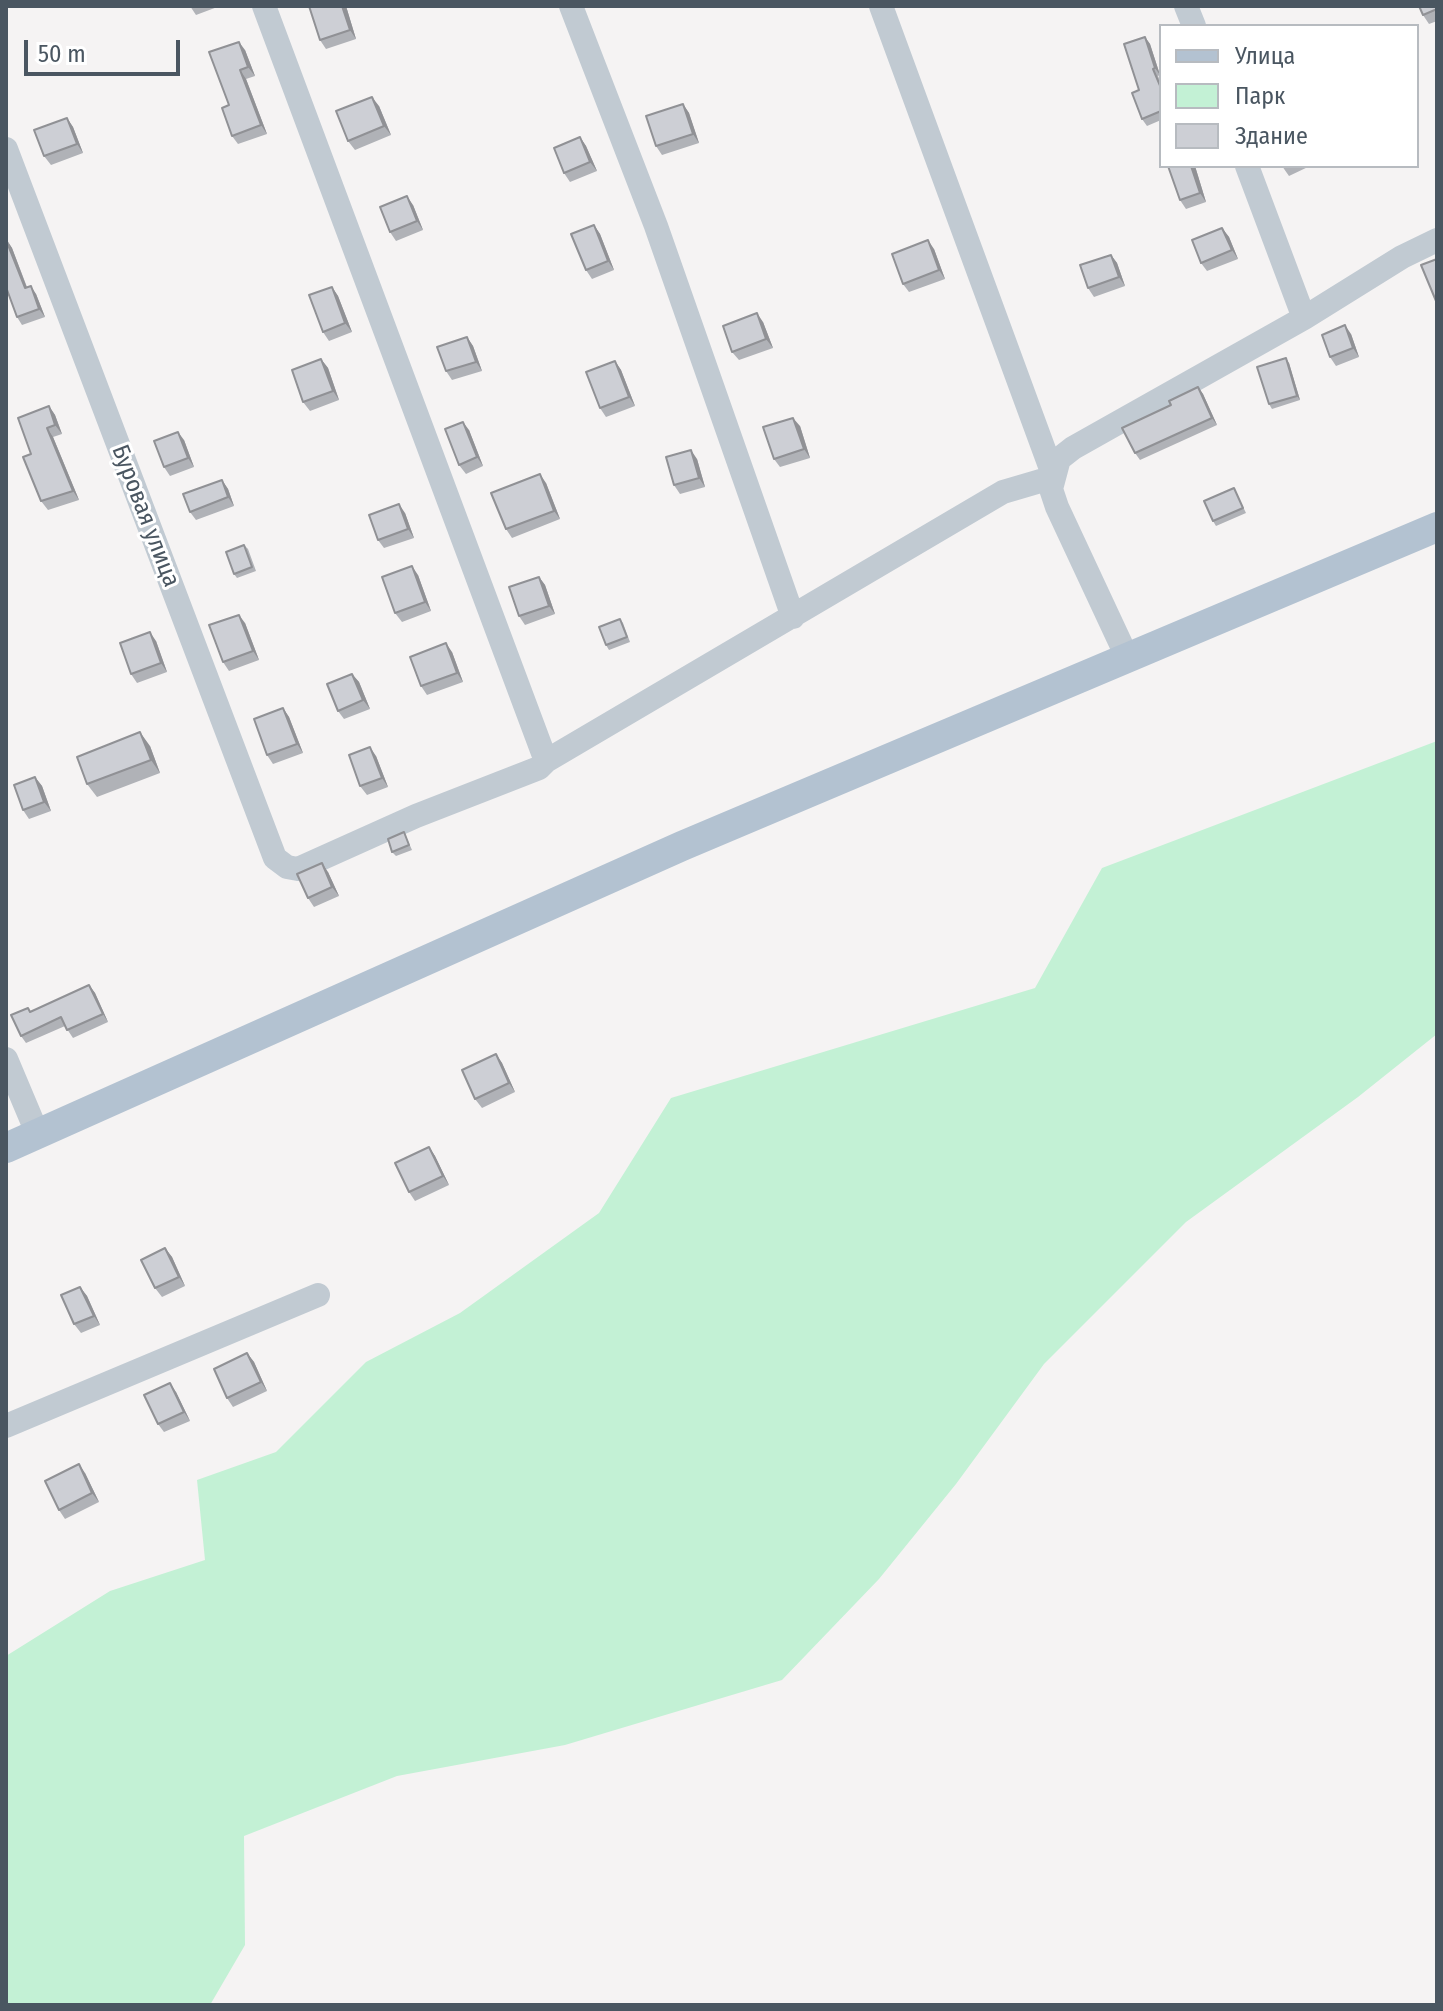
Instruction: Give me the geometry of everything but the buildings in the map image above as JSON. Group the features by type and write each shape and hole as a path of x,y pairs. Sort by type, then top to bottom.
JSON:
{"main road":[{"path":"6,1148 682,846 1437,527"}],"street":[{"path":"264,6 546,761 1003,492 1054,477"},
{"path":"571,6 656,226 793,617"},
{"path":"881,6 1054,477"},
{"name":"Буровая улица","path":"6,149 275,858 287,867 298,869 416,816 539,768 546,761"},
{"path":"1248,168 1304,318"},
{"path":"1127,657 1057,507 1051,489 1059,459 1073,448 1304,318 1402,257 1437,240"},
{"path":"6,1059 38,1135"},
{"path":"6,1426 318,1295"}],"green space":[{"path":"1437,741 1437,1034 1358,1097 1186,1222 1044,1364 956,1484 879,1579 782,1680 565,1745 397,1776 244,1836 245,1945 210,2005 6,2005 6,1656 110,1591 205,1560 197,1480 276,1452 366,1362 460,1313 599,1213 671,1098 1035,988 1102,868"}]}
